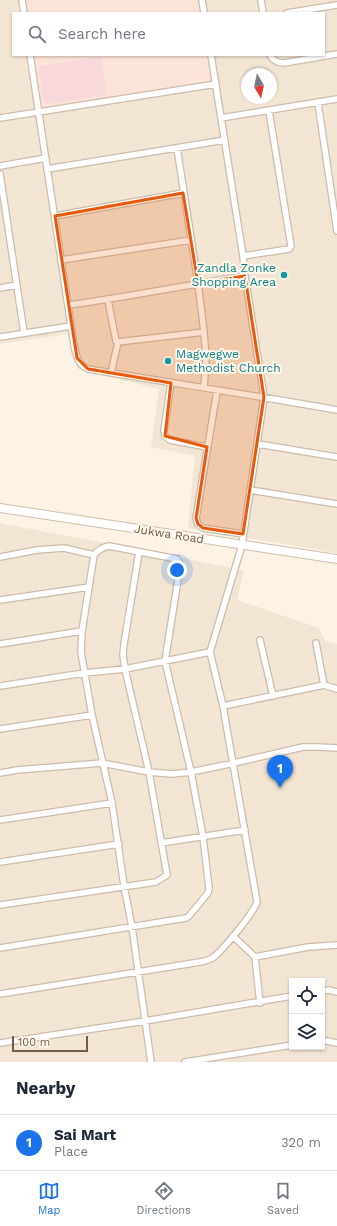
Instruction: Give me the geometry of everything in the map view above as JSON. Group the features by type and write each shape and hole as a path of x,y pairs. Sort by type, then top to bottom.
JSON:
{"street":[{"path":"22,0 24,12"},
{"path":"202,0 204,12"},
{"path":"260,0 263,12"},
{"path":"293,12 337,5"},
{"path":"270,56 277,63 284,63 337,54"},
{"path":"30,56 71,326 77,358 83,367 217,391 264,397 337,410"},
{"path":"0,994 210,960 216,956 233,936 255,908 257,902 234,763 223,706 210,652 242,545 264,397 211,56"},
{"path":"0,118 216,84"},
{"path":"221,118 337,100"},
{"path":"318,103 337,231"},
{"path":"243,256 289,249 291,246 270,111"},
{"path":"48,169 225,140"},
{"path":"177,148 204,332 206,358 204,388"},
{"path":"0,166 46,158"},
{"path":"0,174 24,333"},
{"path":"55,216 183,193"},
{"path":"61,260 190,240"},
{"path":"69,305 108,300 198,283 245,276"},
{"path":"0,288 17,285"},
{"path":"108,300 116,341 118,342 111,373"},
{"path":"0,337 71,326"},
{"path":"118,342 204,332"},
{"path":"171,383 164,430 165,436 170,440 207,447"},
{"path":"217,391 196,518 198,524 203,528 243,534"},
{"path":"258,444 337,457"},
{"path":"250,490 337,504"},
{"name":"Jukwa Road","path":"0,508 337,559"},
{"path":"0,948 132,927 186,918 208,893 209,888 203,837 191,772 165,661 180,567 179,562 173,558 109,546 100,549 94,555 82,631 81,652 92,715 112,803 124,886 132,927 137,972 151,1062"},
{"path":"0,557 37,550 64,548 94,555"},
{"path":"0,905 156,882 167,875 149,772 123,655 139,552"},
{"path":"0,600 89,587"},
{"path":"0,644 82,631"},
{"path":"260,640 272,696"},
{"path":"316,643 324,685"},
{"path":"0,686 84,672 125,669 210,652"},
{"path":"223,706 324,685 337,689"},
{"path":"0,729 92,715"},
{"path":"0,773 17,770 102,763 149,772 172,774 191,772 303,747 337,748"},
{"path":"0,820 112,803"},
{"path":"161,843 245,830"},
{"path":"0,862 118,844"},
{"path":"233,936 255,957 260,1003"},
{"path":"255,957 308,947 337,945"},
{"path":"325,991 337,992"},
{"path":"0,1043 260,1003 289,997"},
{"path":"325,1041 337,1043"},
{"path":"186,1062 289,1045"}],"highlighted area":[{"path":"183,193 198,283 245,276 264,397 243,534 203,528 198,524 196,518 207,447 165,436 171,383 88,369 77,358 55,216"}],"shaded area":[{"path":"0,0 24,0 26,12 12,12 12,56 40,56 211,77 208,56 325,56 325,12 201,12 199,0 337,0 337,553 188,528 195,456 151,447 159,389 78,369 69,334 0,344"},
{"path":"24,0 199,0 201,12 26,12"},
{"path":"32,56 208,56 211,77 207,83 40,109"},
{"path":"101,57 107,92 104,95 47,104 43,98 38,66"},
{"path":"0,523 244,570 237,600 319,628 325,641 337,644 337,1062 0,1062"}],"place":[{"name":"Zandla Zonke Shopping Area","path":"284,275"},
{"name":"Magwegwe Methodist Church","path":"168,361"},
{"name":"Sai Mart","path":"280,788"}]}
